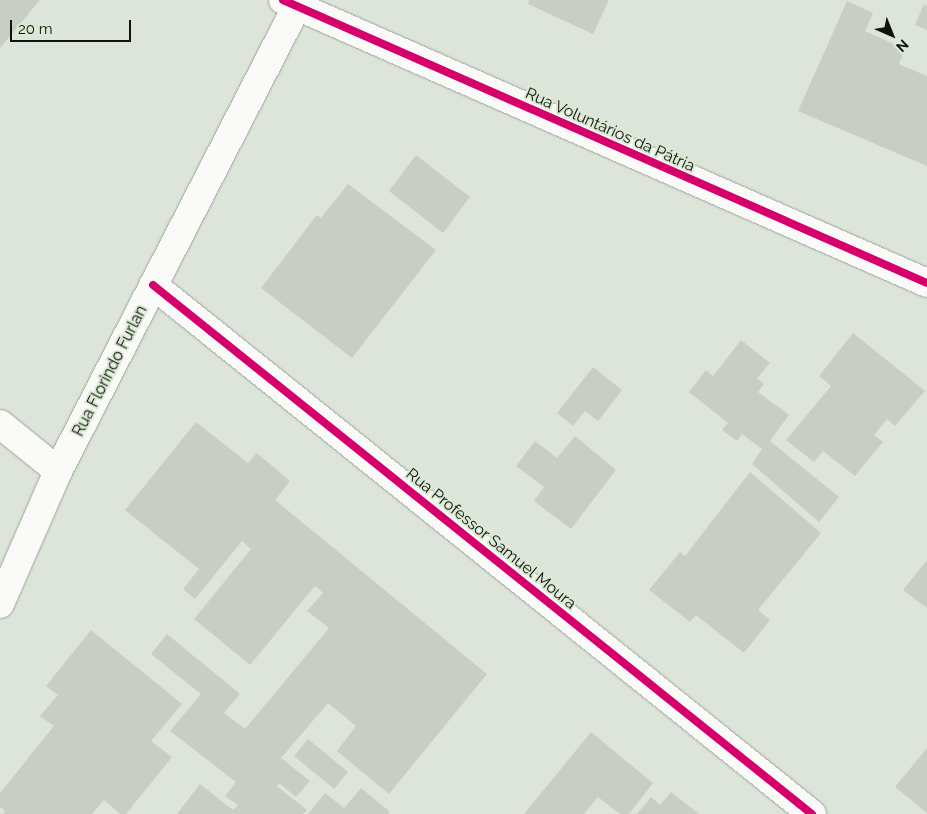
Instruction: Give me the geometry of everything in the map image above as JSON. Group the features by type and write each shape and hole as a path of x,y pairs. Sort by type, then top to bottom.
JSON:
{"street":[{"name":"Rua Voluntários da Pátria","path":"290,4 927,283"},
{"name":"Rua Florindo Furlan","path":"0,604 58,471 154,285 290,4"},
{"name":"Rua Professor Samuel Moura","path":"154,285 812,814"},
{"path":"0,424 58,471"}],"building":[{"path":"0,0 40,0 0,48"},
{"path":"529,0 609,0 593,34 528,4"},
{"path":"847,1 873,13 865,31 905,49 899,64 927,76 927,166 798,111"},
{"path":"924,4 927,6 927,30 915,25"},
{"path":"416,155 470,197 443,233 389,191"},
{"path":"348,184 436,250 352,358 261,288 317,215 321,218"},
{"path":"853,333 925,391 895,426 887,419 874,435 883,442 855,476 823,451 814,462 786,440 831,386 819,376"},
{"path":"741,340 770,363 757,378 764,384 758,392 789,415 770,441 839,497 819,522 752,464 762,449 742,434 737,441 722,430 728,423 689,392 706,370 713,376"},
{"path":"593,367 622,390 598,421 585,411 573,426 557,413"},
{"path":"196,422 248,463 257,453 290,481 275,500 487,674 389,794 337,751 356,726 328,703 281,758 310,781 296,797 279,783 277,786 307,810 303,814 177,814 200,784 233,810 238,805 225,796 236,782 170,731 201,694 151,654 167,634 240,694 224,713 245,729 329,628 307,611 323,593 315,586 250,665 194,619 251,549 242,541 195,599 183,589 199,569 125,510"},
{"path":"575,436 616,470 571,529 534,501 544,487 516,466 535,441 557,458"},
{"path":"750,472 821,533 758,610 770,620 744,653 696,615 690,622 649,590 680,552 685,556"},
{"path":"927,560 927,608 903,590"},
{"path":"91,630 182,704 151,741 172,757 126,814 120,814 104,800 92,814 3,814 5,811 0,807 0,793 54,726 40,716 58,695 46,686"},
{"path":"591,732 653,783 629,814 620,814 598,797 584,814 524,814"},
{"path":"308,739 348,772 334,789 294,756"},
{"path":"927,748 927,813 895,787"},
{"path":"361,788 390,812 388,814 308,814 325,793 344,808"},
{"path":"671,792 699,814 637,814 651,797 660,805"}],"cycle path":[{"path":"283,0 927,283"},
{"path":"153,285 812,814"}]}
